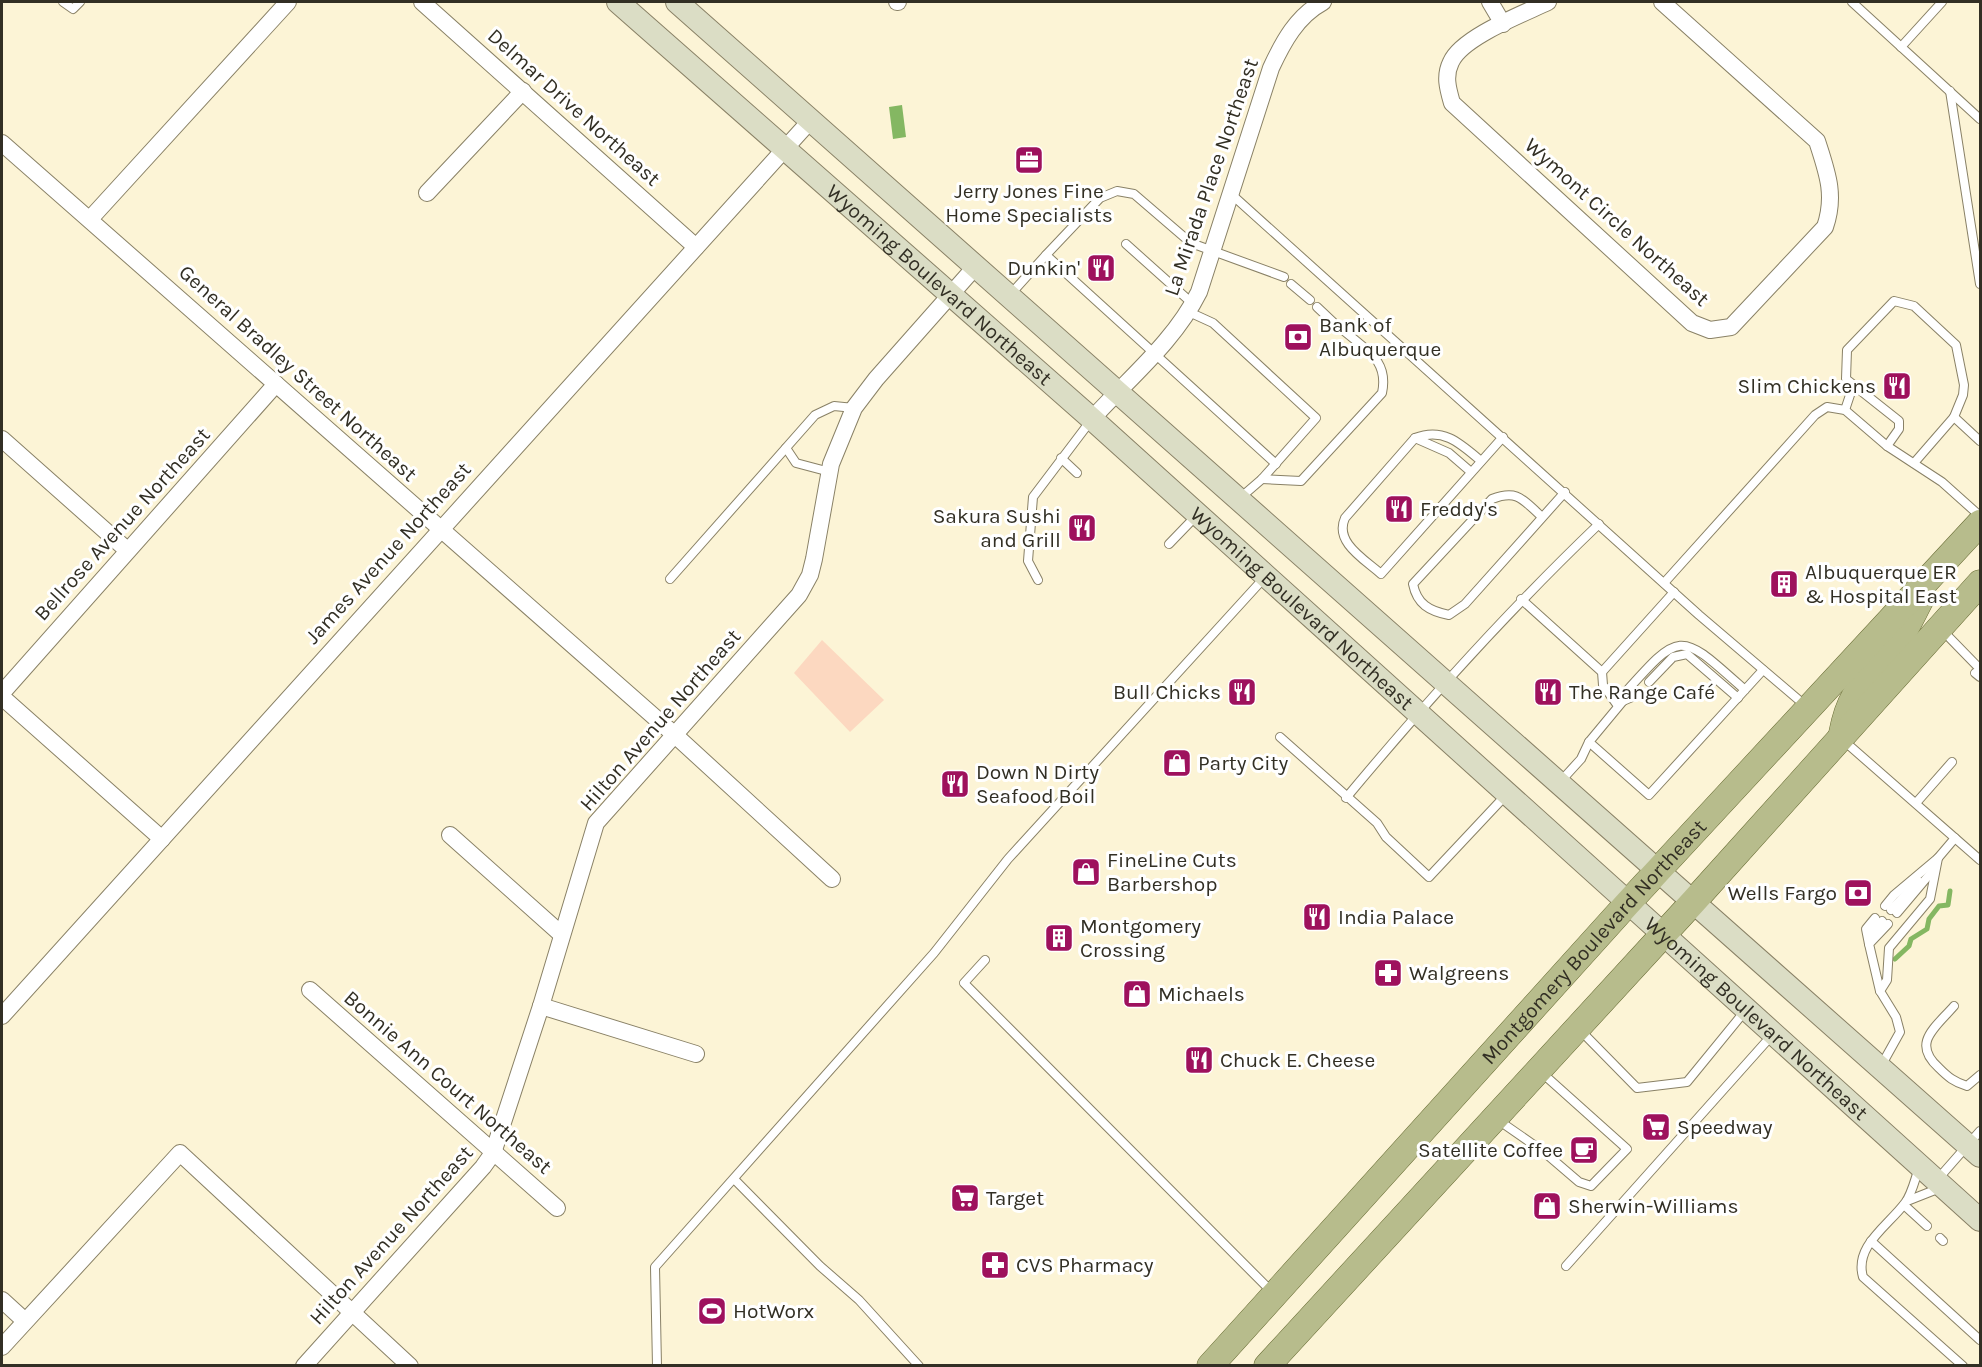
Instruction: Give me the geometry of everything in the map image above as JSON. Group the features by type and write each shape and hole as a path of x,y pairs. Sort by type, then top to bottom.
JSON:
{"main road":[{"name":"Wyoming Boulevard Northeast","path":"618,2 1092,419 1980,1220"},
{"name":"Wyoming Boulevard Northeast","path":"677,2 1116,393 1881,1067 1977,1144"},
{"name":"Montgomery Boulevard Northeast","path":"1210,1365 1659,870 1980,523"},
{"path":"1840,738 1848,705 1857,688 1896,645 1938,567"},
{"path":"1267,1365 1694,901 1980,583"}],"street":[{"path":"90,219 288,2"},
{"name":"Delmar Drive Northeast","path":"422,2 696,247"},
{"name":"La Mirada Place Northeast","path":"1092,419 1154,354 1191,308 1212,252 1271,68 1284,39 1298,22 1323,2"},
{"path":"1490,2 1503,24"},
{"name":"Wymont Circle Northeast","path":"1548,2 1524,7 1503,24 1460,48 1450,63 1446,84 1452,103 1692,323 1710,330 1731,327 1826,227 1832,207 1827,172 1817,141 1662,2"},
{"path":"427,193 523,91"},
{"name":"James Avenue Northeast","path":"2,1014 810,121"},
{"name":"General Bradley Street Northeast","path":"2,143 676,736 832,879"},
{"name":"Hilton Avenue Northeast","path":"304,1365 354,1312 493,1153 541,1006 596,824 799,595 810,574 814,559 830,472 854,408 976,266"},
{"name":"Bellrose Avenue Northeast","path":"2,695 127,550 276,384"},
{"path":"2,439 127,550"},
{"path":"2,695 162,839"},
{"path":"450,835 561,934"},
{"name":"Bonnie Ann Court Northeast","path":"310,990 557,1208"},
{"path":"541,1006 696,1054"},
{"path":"2,1347 180,1153 410,1365"},
{"path":"2,1300 25,1321"}],"lane":[{"path":"63,2 73,9 80,2"},
{"path":"1852,2 1980,119"},
{"path":"1901,47 1942,2"},
{"path":"1950,91 1980,284"},
{"path":"1008,296 1100,198 1117,191 1134,194 1191,243 1284,277"},
{"path":"1230,193 1674,592 1808,708"},
{"path":"1126,244 1191,308 1213,323 1316,418 1262,479 1238,500"},
{"path":"1046,255 1275,464"},
{"path":"1291,284 1310,300"},
{"path":"1887,446 1899,429 1899,421 1846,379 1847,350 1894,301 1914,306 1956,345 1964,385 1963,396 1954,417 1914,463"},
{"path":"1317,307 1335,324"},
{"path":"1262,479 1301,481 1383,393 1385,378 1383,366 1343,330"},
{"path":"1845,410 1853,386"},
{"path":"1664,583 1815,415 1827,407 1845,410 1887,446 1942,482 1980,516"},
{"path":"669,579 815,415 827,408 854,408"},
{"path":"1954,417 1980,441"},
{"path":"1038,580 1028,561 1033,497 1092,419"},
{"path":"1481,461 1452,438 1439,433 1427,433 1415,438 1346,518 1341,527 1344,539 1381,574 1503,437"},
{"path":"1415,438 1449,453 1471,472"},
{"path":"786,448 795,463 830,472"},
{"path":"1061,458 1077,473"},
{"path":"1542,517 1518,495 1507,493 1492,499 1413,584 1415,597 1431,612 1449,615 1465,604 1486,579 1542,517 1564,492"},
{"path":"1169,544 1197,514"},
{"path":"1346,798 1417,713 1447,684 1521,599 1599,524"},
{"path":"657,1365 655,1267 934,953 1008,859 1266,576"},
{"path":"1602,672 1674,592"},
{"path":"1521,599 1602,672 1603,685 1621,704"},
{"path":"1940,628 1979,673"},
{"path":"1621,704 1623,696 1643,672 1672,646 1688,645 1705,654 1745,690"},
{"path":"1649,682 1672,657 1687,654 1738,698"},
{"path":"1589,742 1649,795 1763,670"},
{"path":"1559,783 1581,759 1589,742 1621,704 1637,695"},
{"path":"1280,738 1377,823 1386,837 1429,877 1507,794"},
{"path":"1840,738 1980,860"},
{"path":"1916,803 1952,762"},
{"path":"1937,862 1891,910 1937,862 1955,838"},
{"path":"1880,991 1887,980 1889,948 1930,899 1937,862"},
{"path":"1869,943 1882,921 1866,929 1869,943 1880,991 1896,1017 1900,1032 1881,1067"},
{"path":"985,960 964,982 1274,1294"},
{"path":"1954,1006 1927,1037 1925,1049 1928,1059 1954,1082 1967,1086 1980,1076"},
{"path":"1578,1028 1636,1088 1687,1082 1746,1009"},
{"path":"1566,1266 1773,1034"},
{"path":"1496,1118 1544,1152 1579,1182 1592,1186 1627,1149 1539,1070"},
{"path":"1962,1365 1863,1277 1860,1265 1871,1241 1905,1203 1940,1183 1977,1144"},
{"path":"1905,1203 1920,1165"},
{"path":"734,1179 820,1266 859,1300 919,1365"},
{"path":"1905,1203 1927,1226"},
{"path":"1871,1241 1980,1340"}],"shaded area":[{"path":"902,105 906,137 893,139 889,107"},
{"path":"822,640 884,700 850,732 794,673"}],"waterway":[{"path":"1895,959 1909,946 1911,939 1927,929 1929,919 1939,906 1948,905 1950,891"}],"place":[{"name":"Jerry Jones Fine Home Specialists","path":"1029,160"},
{"name":"Dunkin'","path":"1101,268"},
{"name":"Bank of Albuquerque","path":"1298,337"},
{"name":"Slim Chickens","path":"1897,386"},
{"name":"Freddy's","path":"1399,509"},
{"name":"Sakura Sushi and Grill","path":"1082,528"},
{"name":"Albuquerque ER & Hospital East","path":"1784,584"},
{"name":"Bull Chicks","path":"1242,692"},
{"name":"The Range Café","path":"1548,692"},
{"name":"Party City","path":"1177,763"},
{"name":"Down N Dirty Seafood Boil","path":"955,784"},
{"name":"FineLine Cuts Barbershop","path":"1086,872"},
{"name":"Wells Fargo","path":"1858,893"},
{"name":"India Palace","path":"1317,917"},
{"name":"Montgomery Crossing","path":"1059,938"},
{"name":"Walgreens","path":"1388,973"},
{"name":"Michaels","path":"1137,994"},
{"name":"Chuck E. Cheese","path":"1199,1060"},
{"name":"Speedway","path":"1656,1127"},
{"name":"Satellite Coffee","path":"1584,1150"},
{"name":"Target","path":"965,1198"},
{"name":"Sherwin-Williams","path":"1547,1206"},
{"name":"CVS Pharmacy","path":"995,1265"},
{"name":"HotWorx","path":"712,1311"}]}
